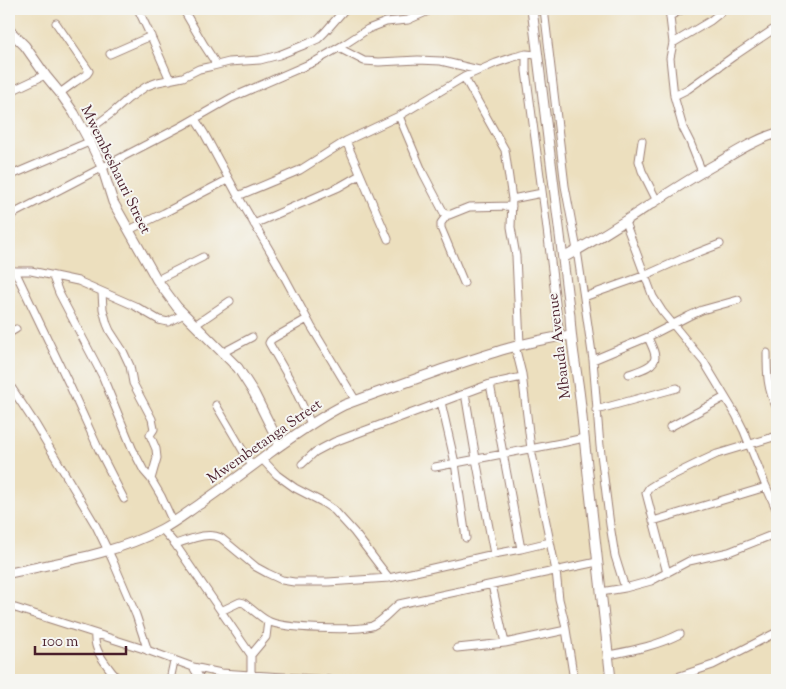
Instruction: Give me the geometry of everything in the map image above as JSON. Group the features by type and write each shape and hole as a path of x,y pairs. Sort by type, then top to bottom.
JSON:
{"street":[{"path":"138,9 170,80"},
{"path":"183,9 217,65"},
{"path":"85,133 147,86 183,77 199,69 229,62 260,60 296,49 318,39 345,9"},
{"path":"9,216 232,98 316,61 368,30 386,22 408,20 433,9"},
{"name":"Mbauda Avenue","path":"532,9 579,390 611,680"},
{"path":"544,9 565,186 577,250 593,360 596,410 610,525 615,556 625,588"},
{"path":"683,9 670,12 673,43 670,58 674,96 684,128 702,172"},
{"path":"673,43 726,9"},
{"path":"775,9 777,13"},
{"path":"56,23 89,71 60,93"},
{"path":"674,96 688,89 777,27"},
{"name":"Mwembeshauri Street","path":"9,30 26,46 45,75 60,93 85,133 102,167 113,202 157,280 177,307 238,368 254,393 280,446"},
{"path":"110,54 151,36"},
{"path":"339,48 364,61 441,61 480,70"},
{"path":"238,196 300,170 346,141 399,116 464,77 514,57 526,54 537,55"},
{"path":"526,54 526,71 560,336"},
{"path":"9,92 45,75"},
{"path":"464,77 505,150 512,202 511,227 516,256 517,345 531,449 556,571 574,680"},
{"path":"399,116 423,173 447,215"},
{"path":"195,119 307,319 356,401"},
{"path":"563,258 625,222 702,172 750,144 777,133"},
{"path":"346,141 388,239"},
{"path":"642,141 639,162 657,200"},
{"path":"9,166 10,175 88,142"},
{"path":"254,224 339,187 360,175"},
{"path":"128,230 229,179"},
{"path":"464,283 441,228 442,220 447,215 469,207 512,202 542,193"},
{"path":"625,222 657,304 704,362 725,397 750,444 777,511"},
{"path":"584,297 646,275 720,244"},
{"path":"157,280 204,257"},
{"path":"124,499 52,348 12,271 31,271 78,281 135,306 159,320 168,322 184,314"},
{"path":"53,277 59,293 102,375 132,448 144,471 162,496 173,522"},
{"path":"102,293 103,309 107,324 123,351 130,366 134,384 153,422 154,429 150,435 156,449 157,458 151,480"},
{"path":"593,360 648,337 702,310 738,300"},
{"path":"195,325 230,301"},
{"path":"307,319 272,339 269,343 293,385 311,424"},
{"path":"9,333 16,329"},
{"name":"Mwembetanga Street","path":"9,573 81,558 133,542 162,529 327,413 344,405 457,364 517,345 544,338 571,335"},
{"path":"222,352 252,337"},
{"path":"629,374 647,367 653,362 655,357 648,337"},
{"path":"767,353 767,380 771,397 777,408"},
{"path":"302,464 315,452 334,442 490,384 522,377"},
{"path":"9,384 36,425 96,526 136,615 148,651"},
{"path":"490,384 521,550"},
{"path":"596,410 678,388"},
{"path":"465,393 494,554"},
{"path":"670,428 725,397"},
{"path":"441,402 455,463 466,538"},
{"path":"216,405 252,466"},
{"path":"667,573 646,493 649,488 704,460 777,436"},
{"path":"435,467 584,438"},
{"path":"262,459 283,480 334,510 354,532 389,578"},
{"path":"653,521 766,487"},
{"path":"162,529 175,544 251,655 251,675"},
{"path":"601,592 625,588 651,580 689,561 729,552 777,532"},
{"path":"175,544 204,536 216,536 267,574 294,582 328,582 389,578 550,542"},
{"path":"221,611 240,602 268,621 280,626 358,628 373,625 399,604 597,562"},
{"path":"492,585 505,643"},
{"path":"9,606 192,667 282,679 329,680"},
{"path":"251,655 266,637 268,621"},
{"path":"457,648 505,643 566,630"},
{"path":"668,680 713,665 777,632"},
{"path":"95,634 96,648 118,680"},
{"path":"608,655 640,650 665,642 680,634"},
{"path":"170,680 174,660"},
{"path":"192,667 201,680"}]}
